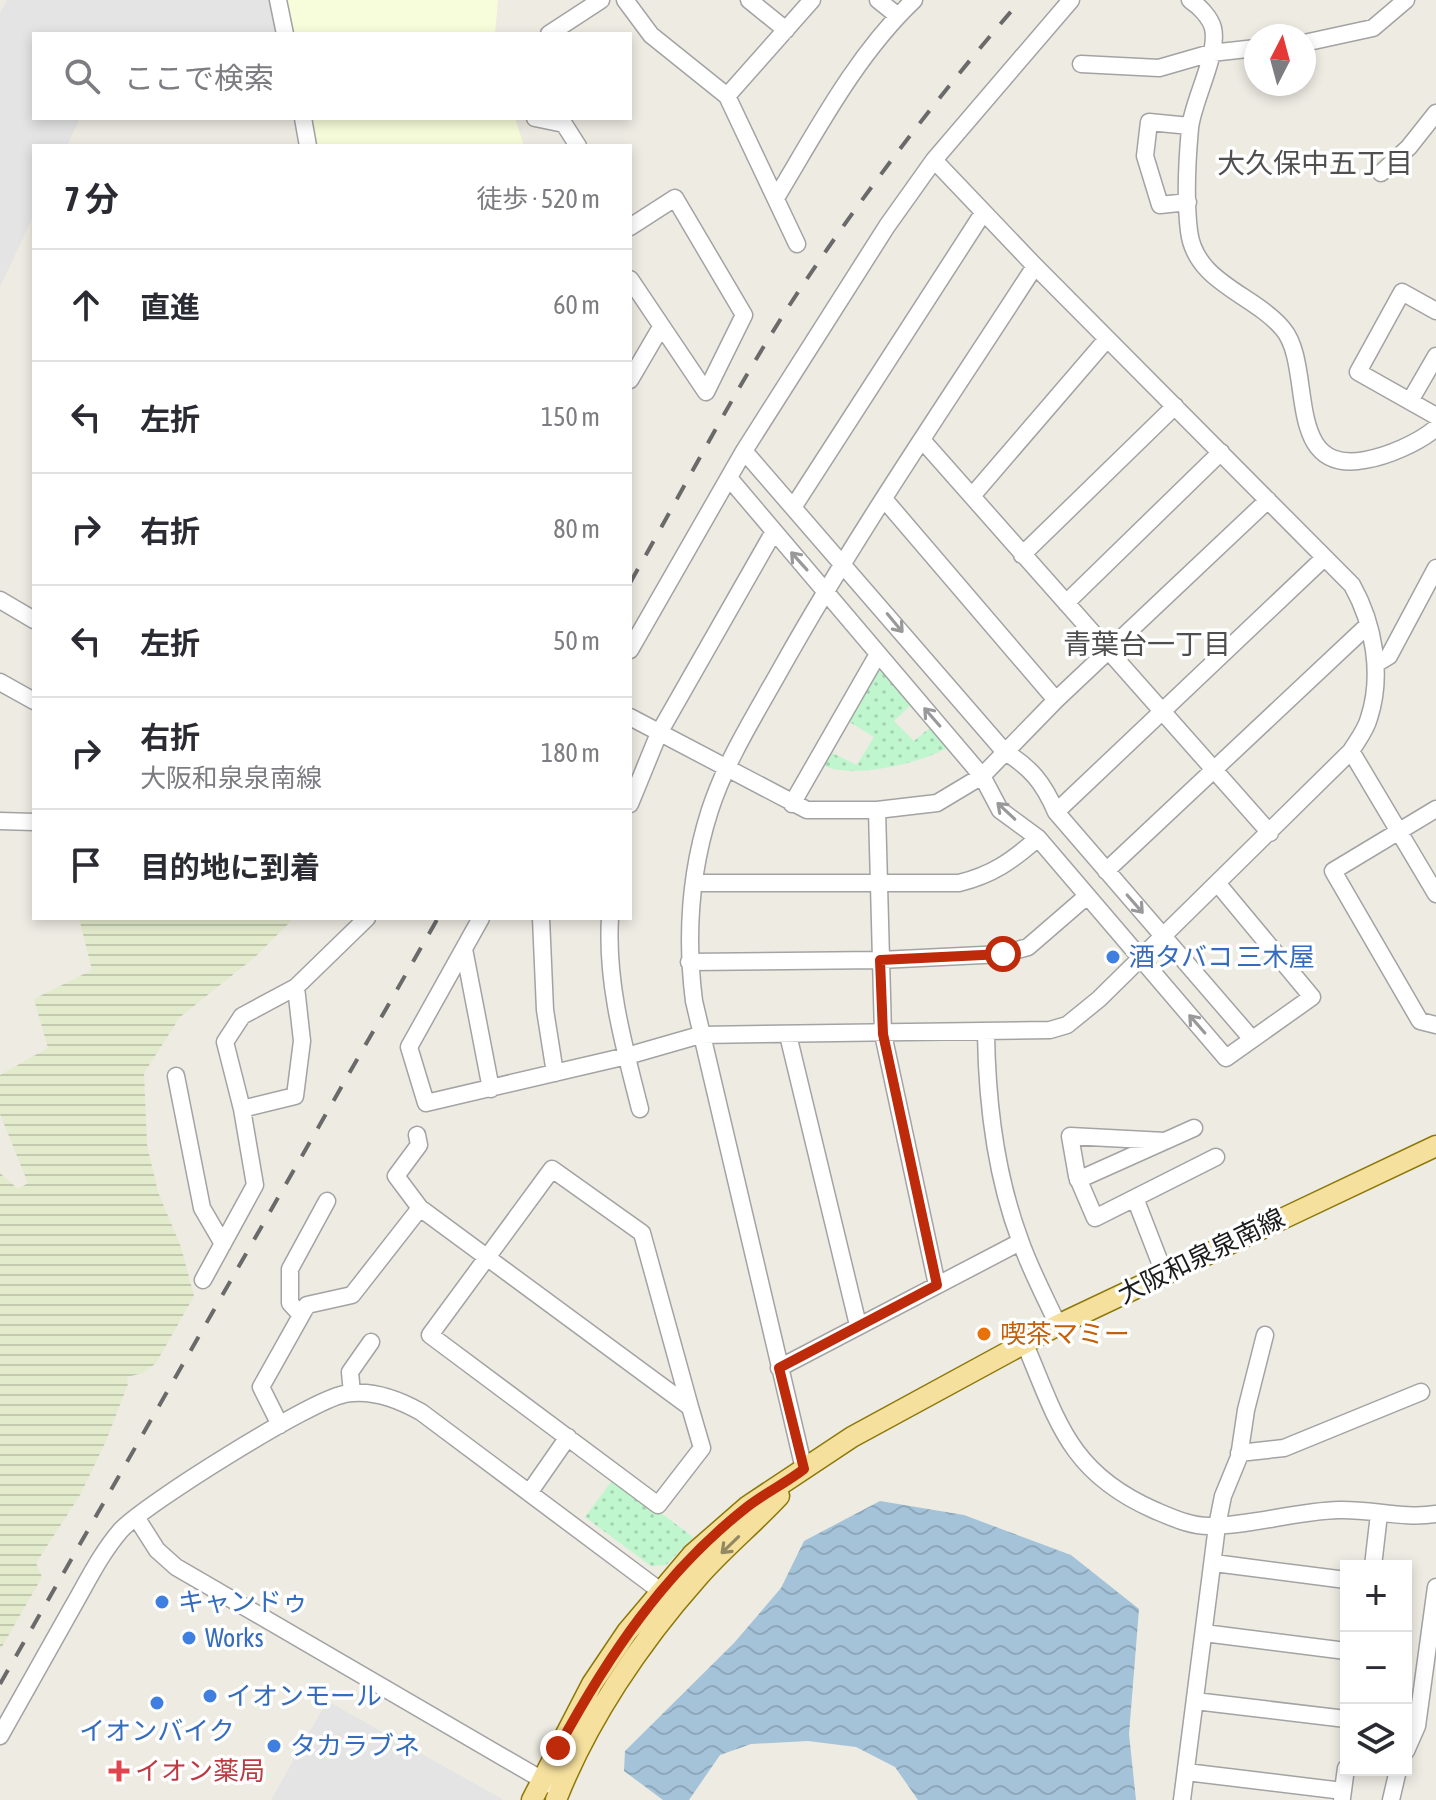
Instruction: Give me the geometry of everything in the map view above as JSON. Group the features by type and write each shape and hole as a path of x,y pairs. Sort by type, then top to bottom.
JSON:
{"main road":[{"name":"大阪和泉泉南線","path":"532,1800 592,1684 659,1590 693,1554 748,1506 852,1437 1058,1325 1436,1146"},
{"name":"大阪和泉泉南線","path":"558,1795 639,1651 697,1577 804,1469"}],"street":[{"path":"278,0 285,32"},
{"path":"552,32 601,0"},
{"path":"625,0 651,35 727,96 797,244"},
{"path":"749,0 786,30"},
{"path":"727,96 812,0"},
{"path":"878,0 898,16"},
{"path":"776,198 837,97 898,16 914,0"},
{"path":"632,647 744,451 887,226 934,160 1071,0"},
{"path":"1190,0 1208,18 1213,29 1211,53 1190,126 1189,235 1198,257 1210,275 1270,314 1296,350 1307,430 1314,443 1343,460 1359,461 1400,448 1436,428"},
{"path":"1316,40 1373,28 1406,0"},
{"path":"1081,64 1159,68 1211,53 1244,49"},
{"path":"1381,173 1409,147 1436,113"},
{"path":"303,120 308,144"},
{"path":"545,120 564,124 577,144"},
{"path":"1188,202 1160,205 1145,156 1149,122 1190,126"},
{"path":"480,920 409,1047 426,1103 627,1056 700,1035 986,1034 1050,1030 1067,1025 1139,957 1165,938 1351,751 1369,720 1376,664 1368,625 1352,585 934,160"},
{"path":"632,226 675,198 744,315 706,392 632,282"},
{"path":"794,506 983,213"},
{"path":"804,1469 700,1035 689,962 694,883 709,813 725,769 825,590 1035,266"},
{"path":"1436,311 1402,292 1358,372 1436,416"},
{"path":"632,377 661,327"},
{"path":"972,496 1107,339"},
{"path":"1410,401 1436,356"},
{"path":"1022,555 1175,406"},
{"path":"923,441 1270,833"},
{"path":"744,451 1004,751 1029,766 1044,783 1056,812 1251,1038"},
{"path":"1066,603 1221,452"},
{"path":"729,478 982,776 1000,810 1038,838 1226,1058 1312,997 1218,884"},
{"path":"884,499 1056,700"},
{"path":"632,718 807,810 877,810 937,803 982,776 1056,700 1268,500"},
{"path":"632,799 659,733 773,533"},
{"path":"1056,812 1324,558"},
{"path":"1376,664 1389,656 1436,568"},
{"path":"0,600 32,619"},
{"path":"1106,871 1368,625"},
{"path":"792,804 878,654"},
{"path":"0,682 31,693"},
{"path":"1351,751 1436,894"},
{"path":"1436,809 1333,871 1420,1021 1436,1025"},
{"path":"877,810 883,1034 937,1285"},
{"path":"0,821 32,822"},
{"path":"694,883 959,883 987,876 1009,864 1038,838"},
{"path":"689,962 880,960 1003,954 1028,947 1087,896"},
{"path":"203,1280 255,1185 242,1109 225,1042 242,1016 296,987 365,920"},
{"path":"541,920 545,1010 555,1073"},
{"path":"610,920 608,951 640,1109"},
{"path":"464,949 491,1089"},
{"path":"242,1109 295,1096 302,1041 296,987"},
{"path":"986,1034 990,1122 998,1167 1020,1242 1058,1325"},
{"path":"788,1035 858,1325"},
{"path":"176,1076 202,1208 223,1244"},
{"path":"1078,1180 1194,1128"},
{"path":"417,1135 419,1145 396,1176 420,1208 690,1407"},
{"path":"1165,1141 1070,1136 1078,1180 1095,1218 1216,1157"},
{"path":"552,1169 642,1233 690,1407 702,1448 658,1505 430,1335 552,1169"},
{"path":"1135,1198 1164,1273"},
{"path":"301,1315 290,1303 290,1269 327,1201"},
{"path":"280,1425 261,1387 307,1305 352,1295 420,1208"},
{"path":"779,1368 1020,1242"},
{"path":"1182,1800 1217,1526 1239,1453 1246,1410 1265,1335"},
{"path":"352,1393 350,1372 371,1342"},
{"path":"1025,1344 1064,1434 1086,1465 1109,1486 1133,1501 1172,1518 1201,1526 1217,1526 1340,1510 1436,1514"},
{"path":"1239,1453 1284,1448 1421,1392"},
{"path":"0,1736 106,1550 136,1517 328,1398 368,1393 405,1403 659,1590"},
{"path":"529,1493 568,1437"},
{"path":"1374,1560 1379,1514"},
{"path":"136,1517 157,1550 176,1567 541,1780 558,1795"},
{"path":"1214,1563 1340,1579"},
{"path":"1412,1737 1417,1726 1436,1587"},
{"path":"1204,1633 1340,1650"},
{"path":"1195,1701 1340,1718"},
{"path":"1186,1772 1342,1795"},
{"path":"1391,1800 1397,1776"}],"shaded area":[{"path":"7,0 270,0 276,32 32,32 32,120 79,120 68,144 32,144 32,219 0,287 0,13"},
{"path":"284,0 498,0 495,32 291,32"},
{"path":"308,120 516,120 523,144 314,144"},
{"path":"882,667 913,703 894,721 914,741 932,726 949,747 922,759 887,768 851,771 822,765 830,752 857,765 874,737 848,721 877,668"},
{"path":"80,920 292,920 255,957 180,1017 144,1073 147,1145 158,1192 181,1247 194,1296 156,1363 143,1373 127,1377 128,1384 106,1441 80,1495 36,1563 42,1577 0,1650 0,1173 18,1189 28,1183 0,1114 0,1075 48,1048 34,999 92,970"},
{"path":"614,1478 693,1537 666,1565 651,1566 585,1517"},
{"path":"327,1701 504,1800 271,1800"}],"water":[{"path":"880,1501 964,1515 1071,1555 1139,1609 1129,1734 1136,1800 918,1800 895,1767 856,1747 808,1741 751,1744 720,1755 689,1800 663,1800 624,1771 625,1751 734,1643 781,1588 804,1541"}],"railway":[{"path":"632,579 791,302 915,129 1021,0"},
{"path":"0,1684 437,920"}],"place":[{"name":"酒タバコ 三木屋","path":"1113,957"},
{"name":"喫茶マミー","path":"984,1334"},
{"name":"キャンドゥ","path":"162,1602"},
{"name":"Works","path":"189,1638"},
{"name":"イオンモール","path":"210,1696"},
{"name":"イオンバイク","path":"157,1703"},
{"name":"タカラブネ","path":"274,1746"},
{"name":"イオン薬局","path":"119,1771"}],"district":[{"name":"大久保中五丁目","path":"1315,163"},
{"name":"青葉台一丁目","path":"1147,644"}],"route":[{"path":"558,1748 592,1684 659,1590 693,1554 748,1506 804,1469 779,1368 937,1285 883,1034 880,960 1003,954"}]}
